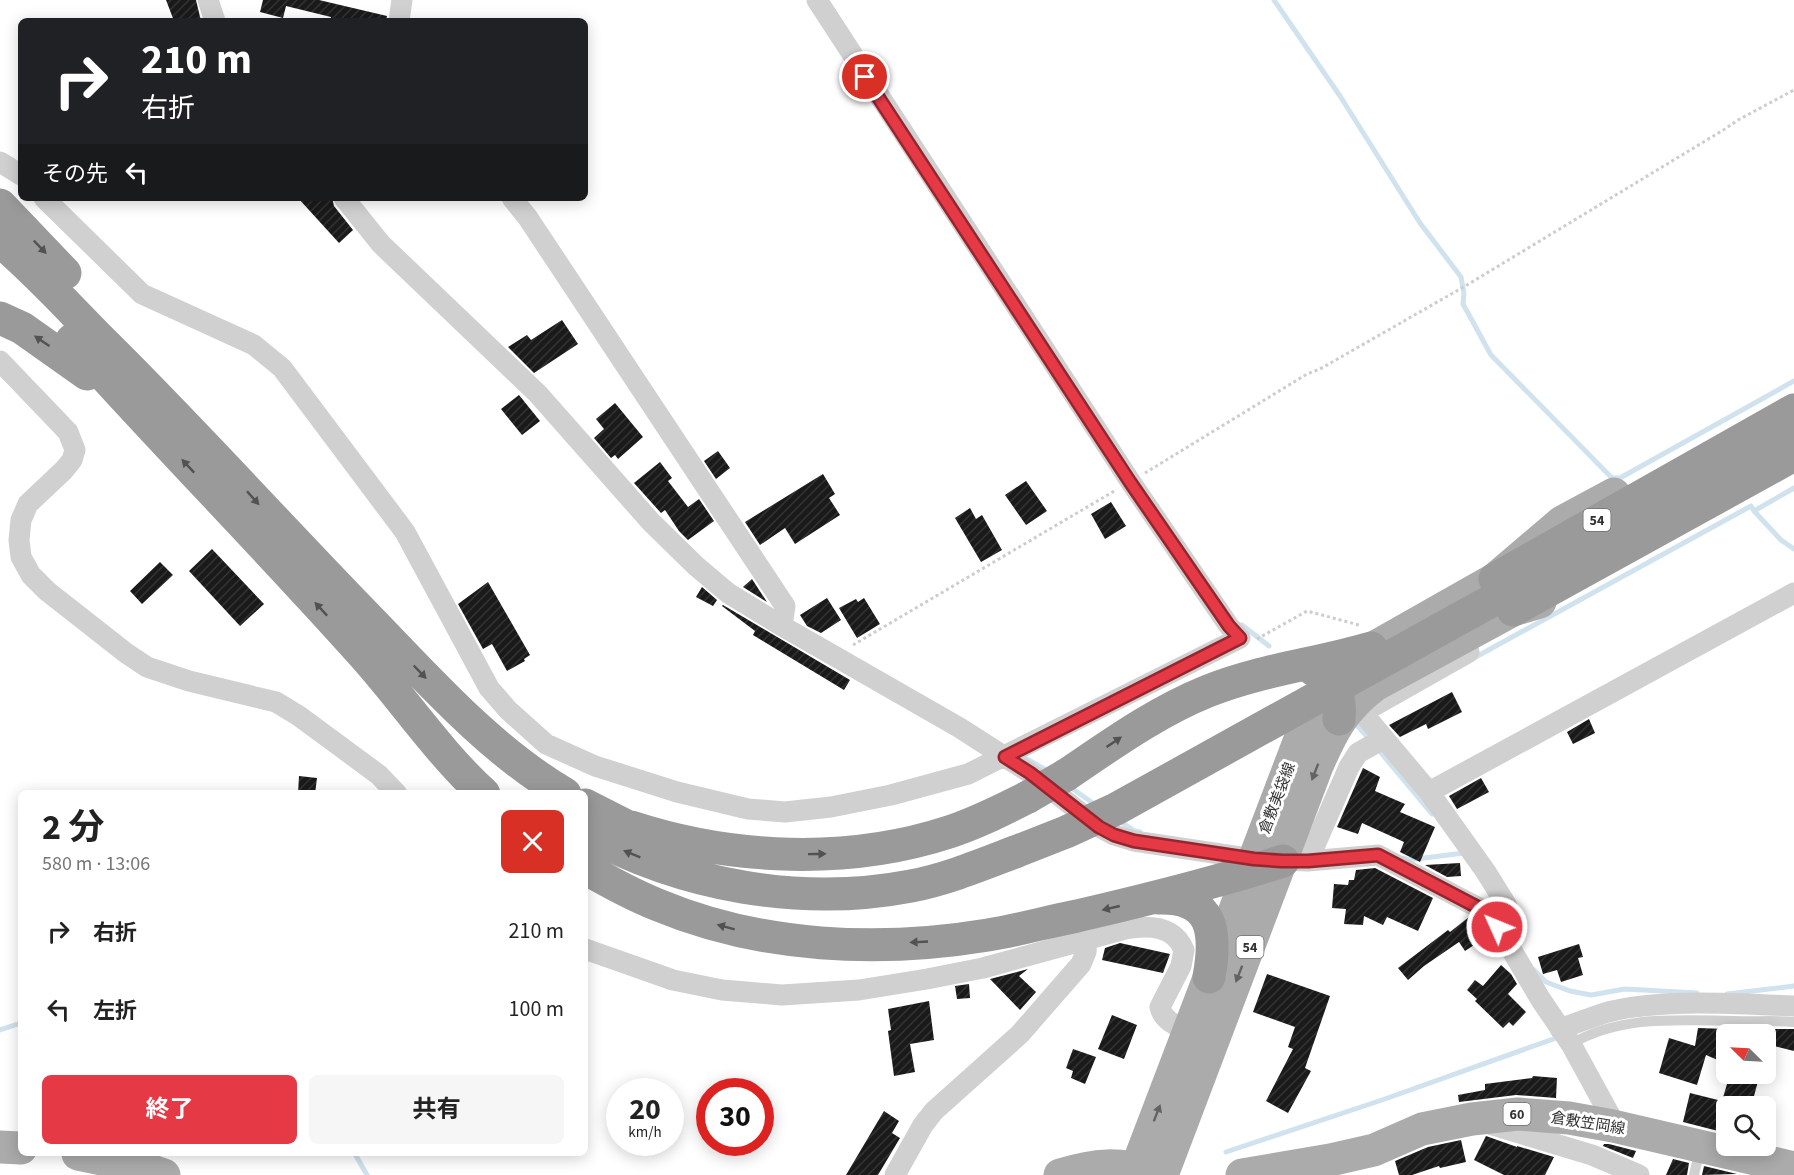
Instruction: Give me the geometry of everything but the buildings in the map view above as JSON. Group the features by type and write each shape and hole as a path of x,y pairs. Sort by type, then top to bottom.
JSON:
{"highway":[{"path":"0,205 90,300 162,419"},
{"path":"0,241 43,281 445,753 480,790"},
{"path":"0,265 65,331 268,515 433,685 499,746 523,766 559,790"},
{"path":"0,318 22,328 77,367 162,419"},
{"name":"54","path":"1495,579 1700,461 1794,410"},
{"path":"588,833 628,852 695,876 738,886 800,893 871,892 911,886 953,875 1066,832 1116,809 1794,433"},
{"name":"54","path":"1513,610 1794,455"},
{"path":"615,822 666,836 734,849 804,855 878,850 950,832 985,819 1066,775 1133,729 1184,701 1234,682 1295,667 1367,637"},
{"path":"361,652 468,748 519,790"},
{"path":"1295,667 1312,669 1331,680 1339,696 1340,719"},
{"path":"588,808 668,846 700,857 734,866 804,876 909,871 1015,852"},
{"path":"588,870 659,906 705,922 746,933 839,944 909,943 989,935 1154,899 1273,863"},
{"path":"1154,899 1169,898 1191,904 1200,910 1207,920 1214,942 1209,977"}],"main road":[{"name":"倉敷美袋線","path":"1148,1173 1189,1032 1209,977 1273,863 1307,721 1331,680 1352,660 1367,637 1495,579 1562,522 1794,394"},
{"name":"倉敷美袋線","path":"1148,1173 1273,863 1317,765 1340,719 1351,705 1375,685 1513,610 1588,587 1794,472"},
{"name":"倉敷笠岡線","path":"1242,1175 1325,1168 1422,1129 1472,1119 1518,1114 1569,1118 1613,1126 1697,1161 1794,1168"},
{"path":"0,1147 18,1148"},
{"path":"88,1156 144,1167 164,1175"},
{"path":"1060,1175 1100,1165 1123,1165 1148,1173"}],"street":[{"path":"208,0 214,18"},
{"path":"399,18 402,0"},
{"path":"47,201 142,294 254,345 282,368 405,531 489,688 508,710 546,744 595,766 677,792 748,809 785,812 831,807 891,795 968,774 1240,638 1229,626 1135,479 817,0"},
{"path":"0,162 18,174"},
{"path":"346,201 381,244 538,394 651,522 696,567 728,593 782,626 960,728 1011,753 1038,779 1099,827 1114,835 1134,841 1273,863 1378,855 1481,909 1496,913 1612,1119 1613,1126"},
{"path":"514,201 528,218 785,606 782,626"},
{"path":"0,361 68,432 75,450 72,460 64,470 28,504 21,520 18,540 21,557 31,574 47,591 147,667 189,681 276,702 380,775 394,790"},
{"path":"1496,913 1507,906 1486,872 1429,792 1376,742 1366,717 1370,708 1588,587"},
{"path":"1429,792 1794,593"},
{"path":"1273,863 1358,753 1376,742"},
{"path":"588,950 673,980 722,990 782,995 859,990 927,980 983,968 1141,926 1175,934 1184,950 1184,958 1160,1007 1167,1020 1189,1032"},
{"path":"895,1175 923,1125 934,1111 1020,1034 1081,964 1086,952 1087,939"},
{"path":"1565,1036 1610,1012 1657,1005 1737,1004 1792,1014"},
{"path":"1472,1119 1592,1155 1639,1175"}],"path":[{"path":"849,647 1135,479 1307,374 1467,285 1738,120 1794,90"},
{"path":"1263,636 1307,611 1367,637"}],"waterway":[{"path":"1274,0 1340,96 1420,223 1461,277 1464,293 1463,304 1491,355 1612,478 1620,478 1794,381"},
{"path":"1474,658 1751,506 1754,511 1794,488"},
{"path":"1754,511 1781,540 1794,549"},
{"path":"1242,625 1269,646"},
{"path":"1355,723 1371,741"},
{"path":"1377,748 1432,814"},
{"path":"1025,758 1048,771"},
{"path":"1070,787 1097,806"},
{"path":"1119,821 1140,832"},
{"path":"1404,858 1408,860 1464,853"},
{"path":"1534,970 1546,982 1570,991 1591,995 1625,989 1697,993"},
{"path":"1727,994 1794,986"},
{"path":"0,1030 18,1024"},
{"path":"1226,1152 1559,1037"},
{"path":"356,1156 367,1175"}],"route":[{"path":"865,77 1130,482 1229,626 1240,638 1005,757 1071,803 1099,827 1114,835 1134,841 1254,859 1308,861 1378,855 1481,909 1490,916 1497,927"}]}
